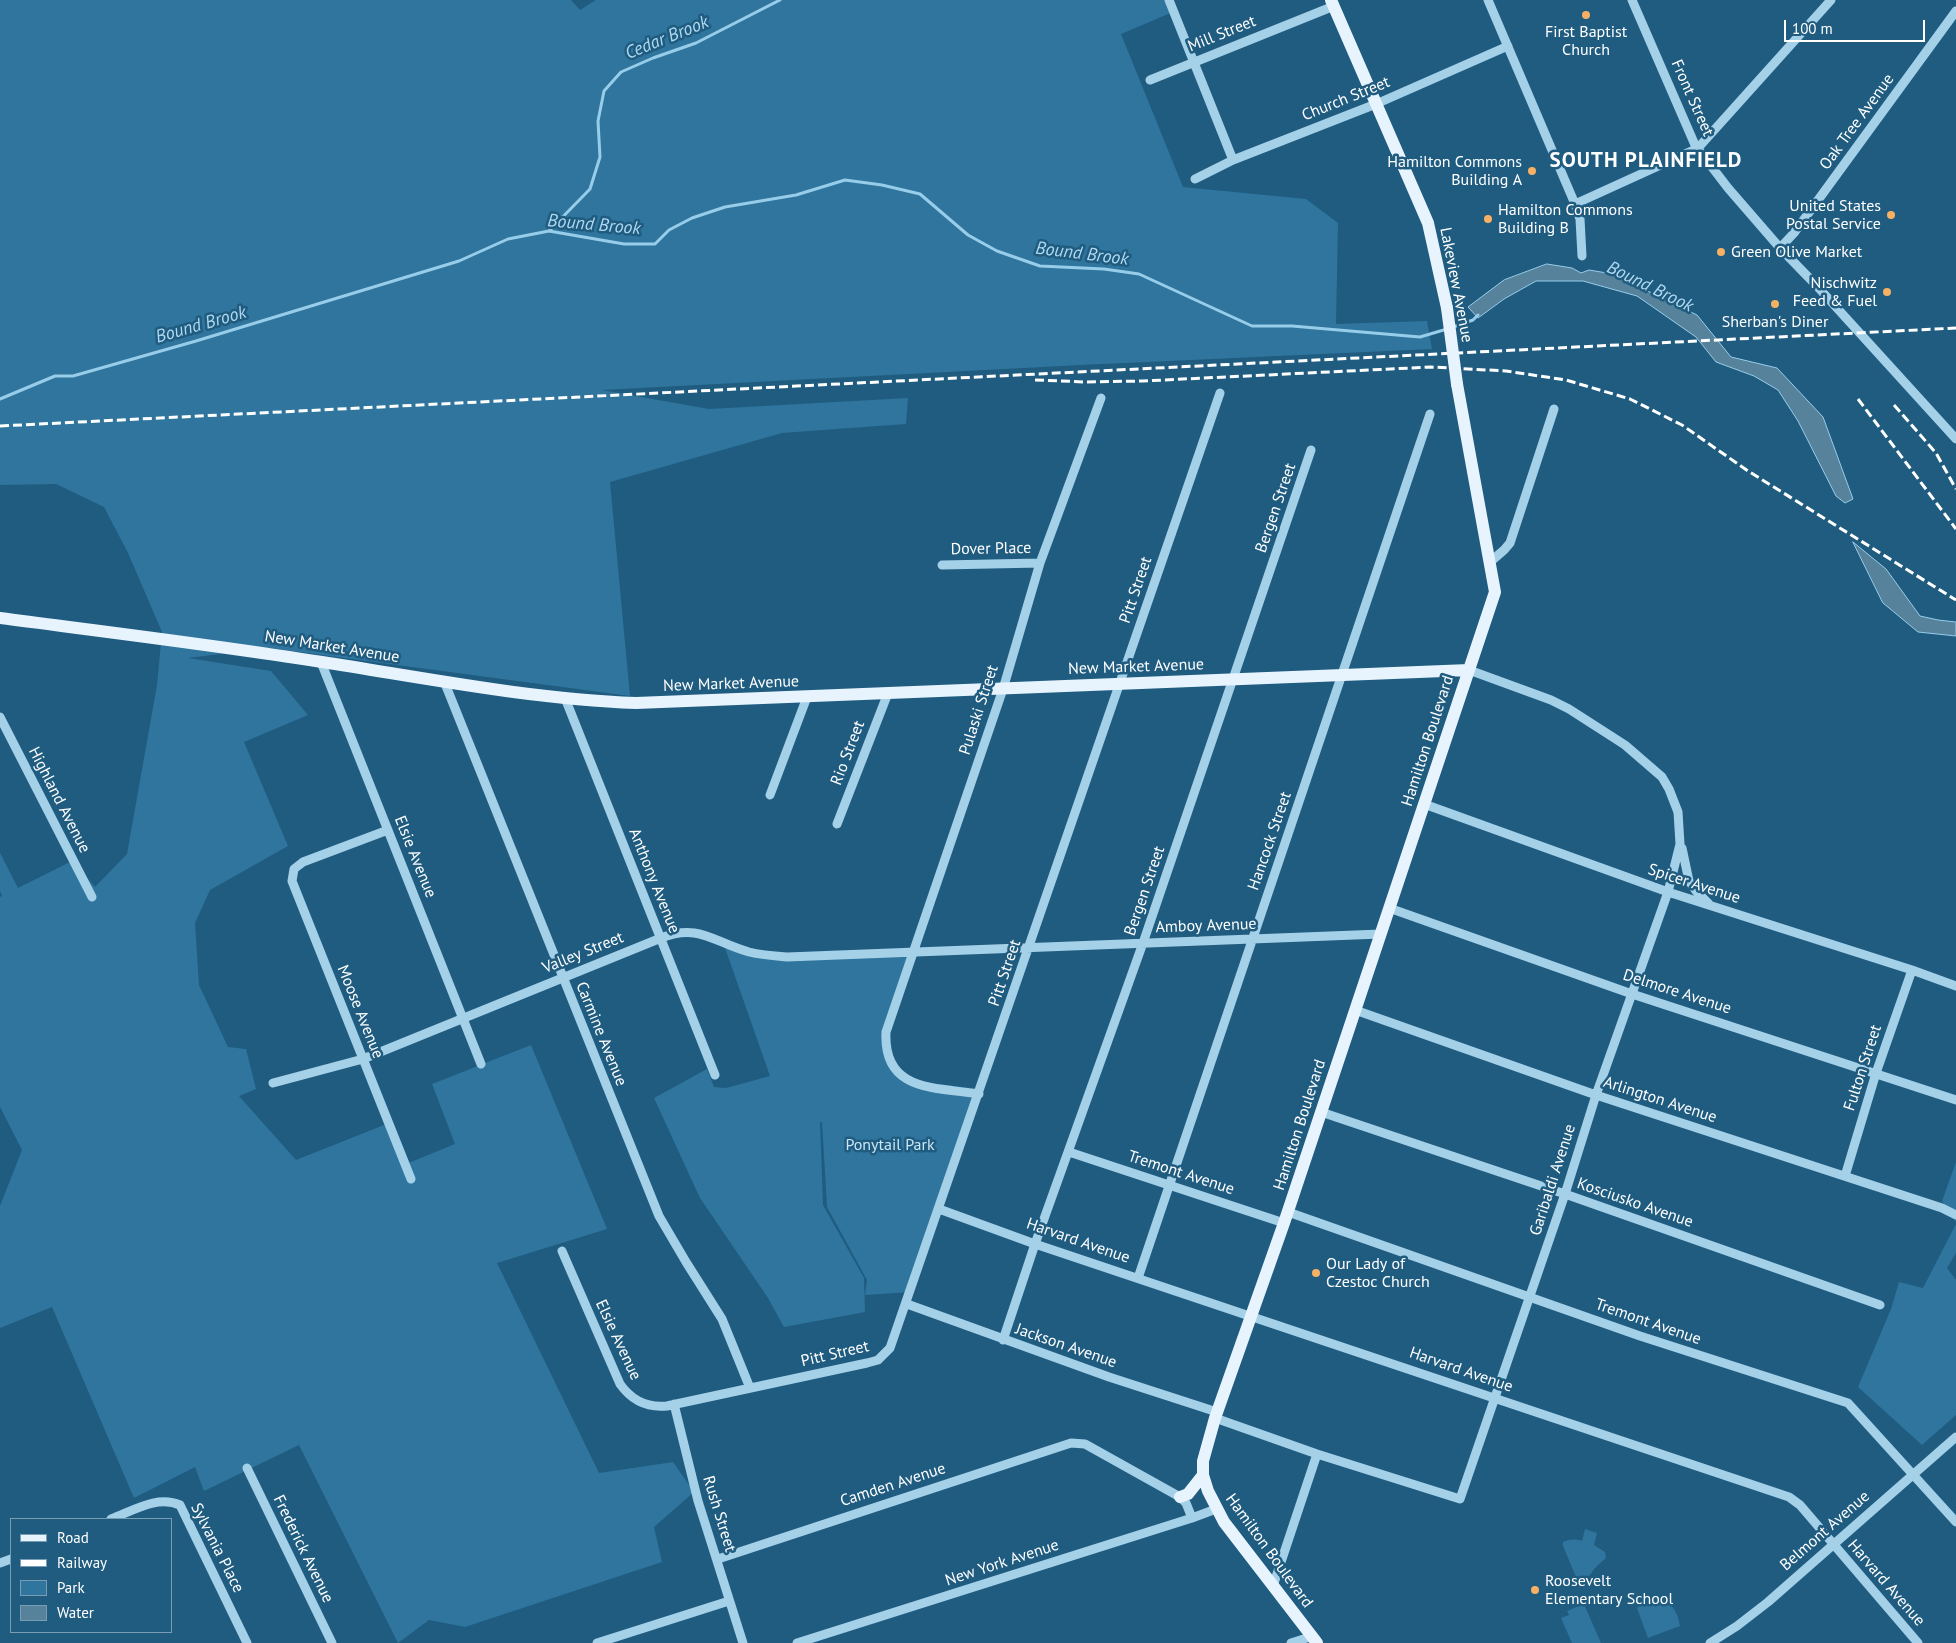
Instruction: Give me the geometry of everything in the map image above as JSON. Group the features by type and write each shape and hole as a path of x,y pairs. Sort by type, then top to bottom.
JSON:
{"main road":[{"name":"Lakeview Avenue","path":"1333,3 1428,223 1447,308 1457,384 1495,592"},
{"name":"Hamilton Boulevard","path":"1315,1639 1224,1522 1216,1509 1204,1475 1205,1449 1250,1316 1286,1218 1495,592"},
{"name":"New Market Avenue","path":"0,618 565,698 636,703 1469,670"},
{"path":"1180,1497 1188,1494 1204,1475"}],"street":[{"path":"1488,0 1575,204 1580,220 1582,256"},
{"name":"Front Street","path":"1632,0 1685,125 1698,148 1735,198 1956,439"},
{"path":"1575,204 1698,148 1831,0"},
{"path":"1170,3 1233,160"},
{"name":"Mill Street","path":"1150,80 1333,3"},
{"name":"Oak Tree Avenue","path":"1780,248 1794,233 1956,11"},
{"name":"Church Street","path":"1196,179 1233,160 1376,104 1508,46"},
{"name":"Pitt Street","path":"674,1404 878,1360 890,1348 907,1304 1220,393"},
{"name":"Pulaski Street","path":"979,1094 922,1086 904,1078 897,1071 887,1054 886,1032 1003,689 1040,563 1101,398"},
{"path":"1489,563 1510,543 1554,409"},
{"name":"Hancock Street","path":"1138,1278 1430,414"},
{"name":"Bergen Street","path":"1004,1340 1035,1244 1143,943 1311,450"},
{"name":"Dover Place","path":"942,565 1040,563"},
{"name":"Elsie Avenue","path":"321,662 481,1064"},
{"path":"1469,670 1551,700 1624,745 1662,777 1678,812 1680,844 1684,853 1685,871 1696,892 1711,906"},
{"name":"Carmine Avenue","path":"444,681 659,1216 722,1319 750,1388"},
{"name":"Rio Street","path":"837,824 888,693"},
{"path":"770,795 808,697"},
{"name":"Anthony Avenue","path":"565,698 716,1075"},
{"name":"Highland Avenue","path":"0,717 92,897"},
{"name":"Spicer Avenue","path":"1424,804 1668,892 1912,970 1956,986"},
{"name":"Moose Avenue","path":"388,830 307,860 298,865 292,875 294,886 411,1179"},
{"name":"Garibaldi Avenue","path":"1468,1477 1596,1095 1668,892 1680,844"},
{"name":"Delmore Avenue","path":"1389,908 1632,994 1956,1100"},
{"name":"Valley Street","path":"273,1083 363,1059 562,977 680,932 702,933 749,952 781,957 822,956"},
{"name":"Amboy Avenue","path":"822,956 1381,934"},
{"name":"Fulton Street","path":"1845,1176 1876,1073 1912,970"},
{"name":"Arlington Avenue","path":"1355,1010 1596,1095 1942,1208 1956,1215"},
{"name":"Kosciusko Avenue","path":"1321,1112 1564,1194 1880,1305"},
{"name":"Tremont Avenue","path":"1069,1152 1286,1218 1848,1404 1956,1522"},
{"name":"Harvard Avenue","path":"939,1209 1035,1244 1789,1496 1800,1505 1918,1643"},
{"name":"Elsie Avenue","path":"562,1250 617,1380 625,1392 640,1403 649,1406 658,1407 674,1404"},
{"name":"Jackson Avenue","path":"907,1304 1216,1415 1317,1454 1460,1500 1468,1477"},
{"name":"Rush Street","path":"674,1404 698,1501 718,1559 743,1643"},
{"name":"Belmont Avenue","path":"1710,1643 1737,1626 1768,1602 1956,1437"},
{"name":"Camden Avenue","path":"718,1559 1062,1446 1079,1443 1085,1444 1180,1497"},
{"path":"1273,1586 1317,1454"},
{"name":"Frederick Avenue","path":"247,1468 332,1643"},
{"path":"1180,1497 1186,1503 1192,1518"},
{"name":"Sylvania Place","path":"114,1518 160,1501 180,1505 247,1643"},
{"name":"New York Avenue","path":"797,1643 1216,1509"},
{"path":"597,1643 729,1601"},
{"path":"1291,1643 1315,1639"}],"green space":[{"path":"0,0 571,0 580,10 596,0 1168,0 1173,12 1121,34 1183,187 1306,199 1338,223 1336,324 1427,321 1432,349 602,390 709,409 908,398 906,424 782,433 610,482 630,696 269,648 188,658 271,671 308,715 244,742 288,846 210,890 195,923 199,985 228,1047 246,1049 256,1089 239,1096 296,1160 389,1123 406,1164 455,1144 432,1084 531,1045 607,1229 497,1263 599,1473 673,1462 694,1492 654,1527 662,1562 465,1627 429,1620 398,1643 299,1445 204,1491 195,1467 134,1498 52,1307 0,1328 0,1206 22,1150 0,1107 0,897 2,896 0,891 0,853 18,888 72,861 95,887 127,854 157,685 162,632 128,553 104,507 56,484 0,485"},
{"name":"Ponytail Park","path":"724,945 809,957 912,953 884,1043 907,1080 978,1089 911,1292 865,1295 867,1280 827,1207 822,1122 820,1122 823,1205 864,1278 865,1312 784,1327 768,1298 700,1198 654,1098 707,1069 714,1087 726,1088 770,1076"},
{"path":"1956,1162 1956,1222 1942,1201"},
{"path":"1956,1224 1956,1253 1947,1268 1956,1280 1956,1415 1922,1445 1858,1387 1891,1309 1899,1282 1923,1288"},
{"path":"1585,1529 1597,1533 1594,1545 1605,1552 1606,1558 1595,1568 1584,1583 1576,1577 1563,1542 1568,1540 1582,1541"},
{"path":"1662,1599 1675,1610 1680,1626 1648,1638 1637,1608 1644,1602"},
{"path":"1584,1604 1601,1643 1572,1643 1561,1618 1569,1615 1567,1611"}],"water":[{"path":"1547,264 1572,268 1581,273 1589,270 1613,274 1697,315 1731,357 1777,368 1823,417 1853,499 1845,503 1836,496 1798,421 1778,390 1754,376 1716,362 1696,337 1637,296 1583,281 1536,281 1504,299 1478,318 1468,307 1504,280"},
{"path":"1853,542 1886,569 1920,616 1956,622 1956,636 1918,632 1883,603"}],"waterway":[{"name":"Cedar Brook","path":"549,231 590,189 600,157 598,121 604,91 621,72 653,58 696,43 780,0"},
{"name":"Bound Brook","path":"0,399 55,376 73,376 196,341 459,261 508,239 549,231 624,244 655,244 669,230 692,218 725,207 796,195 845,180 882,185 920,194 968,235 997,251 1040,266 1104,269 1139,274 1252,326 1292,326 1420,337 1447,329"},
{"name":"Bound Brook","path":"1453,327 1473,320 1478,315"}],"railway":[{"path":"0,426 1956,328"},
{"path":"1035,380 1086,382 1143,381 1431,367 1506,371 1566,380 1630,399 1682,425 1748,471 1956,600"},
{"path":"1858,399 1956,529"},
{"path":"1894,405 1936,453 1956,489"}],"place":[{"name":"First Baptist Church","path":"1586,15"},
{"name":"Hamilton Commons Building A","path":"1532,171"},
{"name":"United States Postal Service","path":"1891,215"},
{"name":"Hamilton Commons Building B","path":"1488,219"},
{"name":"Green Olive Market","path":"1721,252"},
{"name":"Nischwitz Feed & Fuel","path":"1887,292"},
{"name":"Sherban's Diner","path":"1775,304"},
{"name":"Our Lady of Czestoc Church","path":"1316,1273"},
{"name":"Roosevelt Elementary School","path":"1535,1590"}],"district":[{"name":"SOUTH PLAINFIELD","path":"1646,161"}]}
